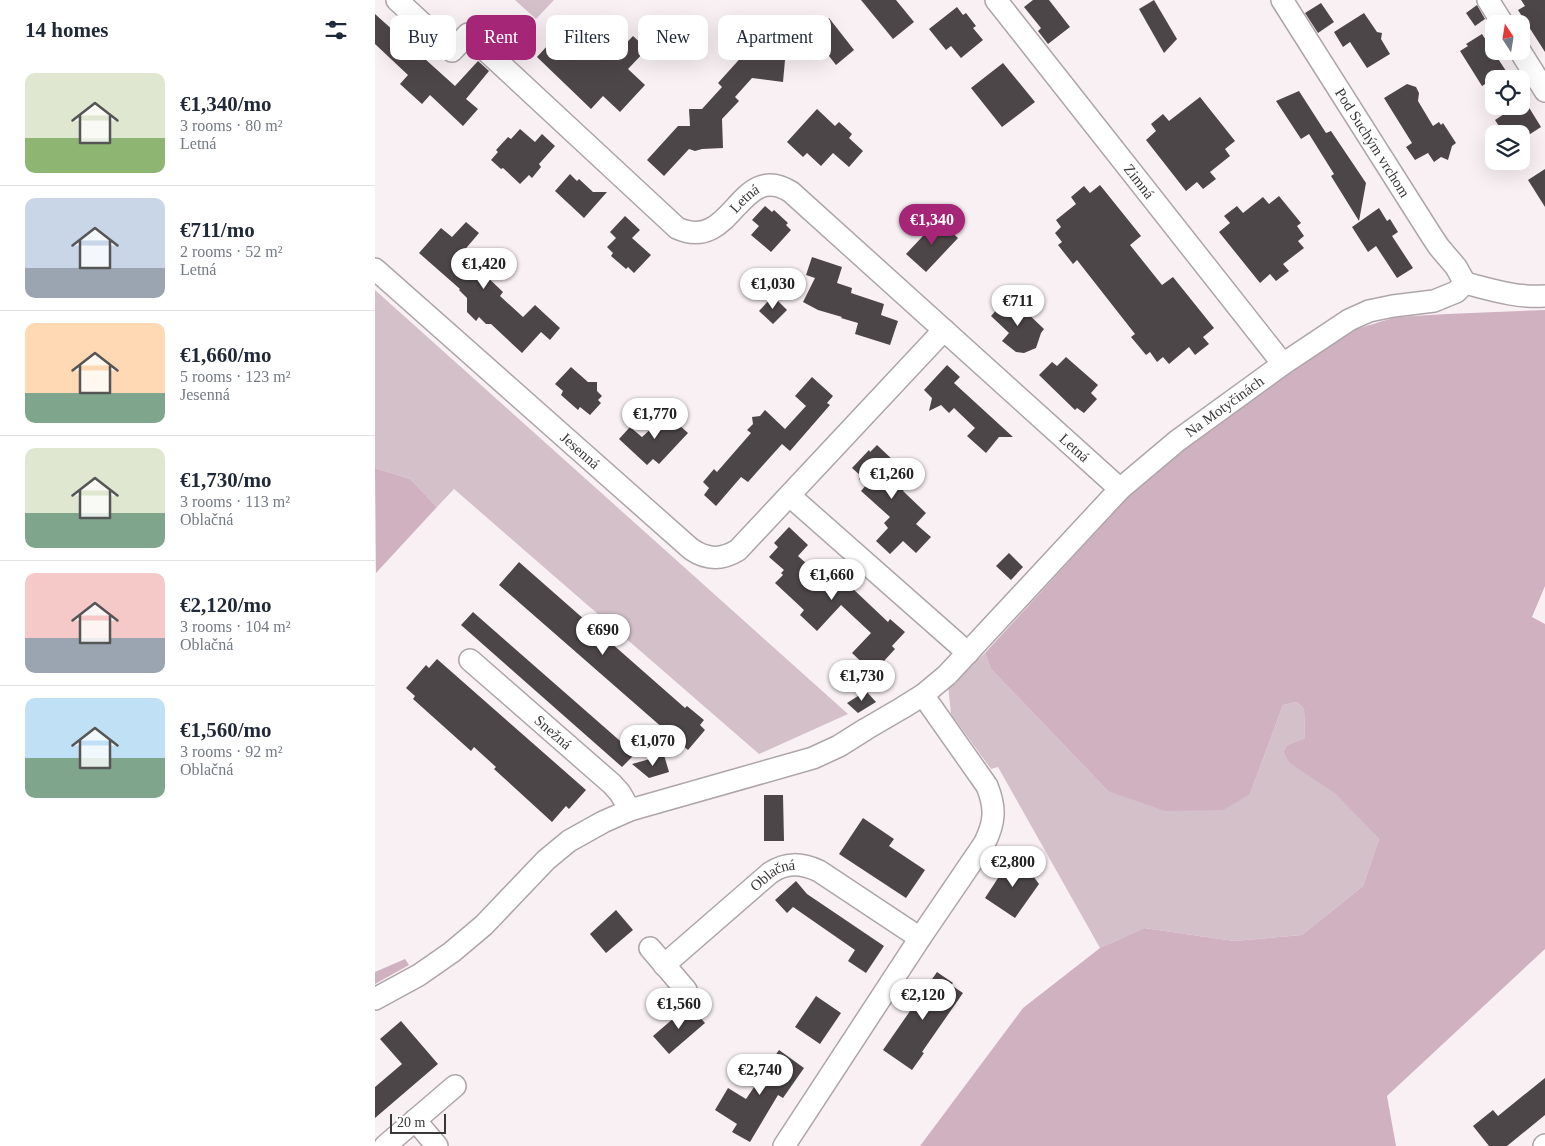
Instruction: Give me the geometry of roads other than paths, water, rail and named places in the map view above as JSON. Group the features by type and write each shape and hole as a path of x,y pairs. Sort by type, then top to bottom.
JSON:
{"street":[{"name":"Letná","path":"397,0 451,51 468,34 677,228 684,232 708,231 720,223 755,189 761,186 777,185 791,192 1119,489"},
{"name":"Zimná","path":"996,0 1283,364"},
{"name":"Pod Suchým vrchom","path":"1282,0 1431,235 1456,267 1465,283"},
{"path":"1488,0 1497,15"},
{"path":"1526,60 1545,91"},
{"name":"Jesenná","path":"375,269 683,543 698,554 716,558 738,550 944,330"},
{"name":"Na Motyčinách","path":"375,999 419,975 452,952 484,925 546,860 569,842 603,822 630,810 813,758 839,746 865,728 923,695 947,675 1119,489 1177,441 1283,364 1356,317 1369,311 1393,306 1434,301 1456,292 1465,283"},
{"path":"1465,283 1518,296 1545,296"},
{"path":"790,496 967,653"},
{"name":"Snežná","path":"470,660 612,784 630,810"},
{"path":"784,1146 991,831 993,808 991,796 982,778 923,695"},
{"name":"Oblačná","path":"665,965 769,873 793,864 819,871 920,938"},
{"path":"650,948 686,990"},
{"path":"385,1146 455,1086"},
{"path":"415,1120 437,1146"}]}
